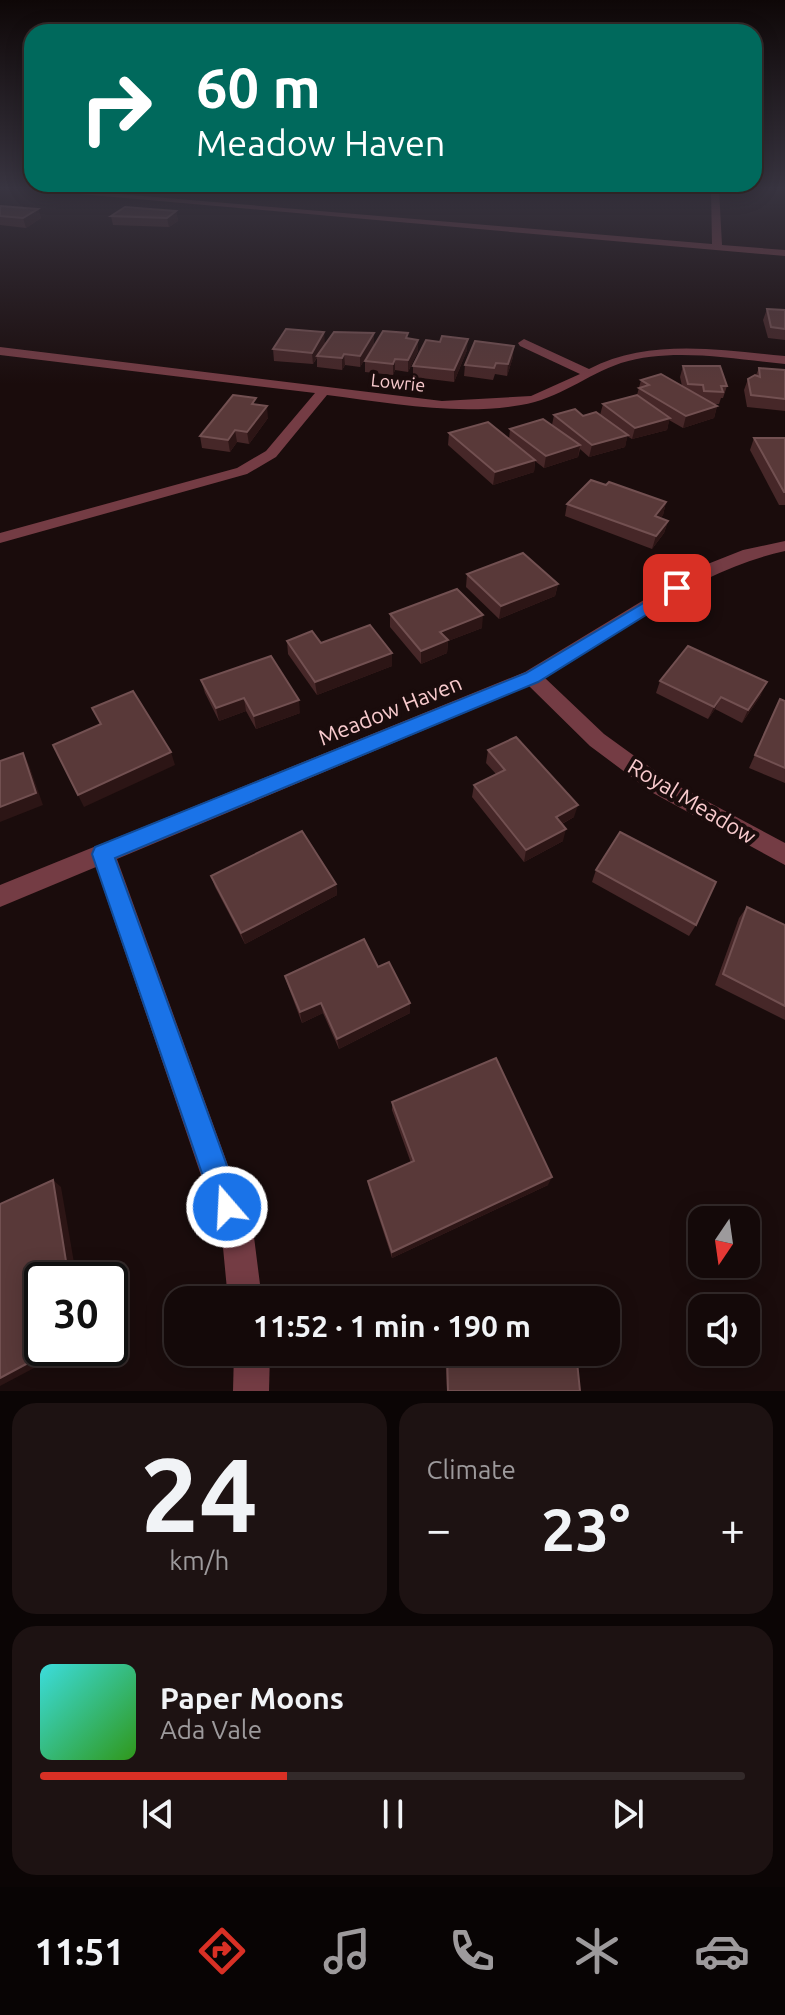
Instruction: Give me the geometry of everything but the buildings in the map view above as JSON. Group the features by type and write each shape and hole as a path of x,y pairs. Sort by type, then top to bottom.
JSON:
{"street":[{"path":"524,343 586,372"},
{"name":"Lowrie","path":"0,351 322,393 442,405 504,403 556,392 586,372 631,357 700,354 785,360"},
{"path":"0,538 249,468 271,454 322,393"},
{"name":"Meadow Haven","path":"0,896 532,677 701,573 749,554 785,546"},
{"name":"Royal Meadow","path":"532,677 597,740 661,787 785,855"},
{"path":"103,854 238,1237 243,1286"},
{"path":"251,1391 252,1366"}],"route":[{"path":"227,1207 103,854 532,677 677,588"}]}
